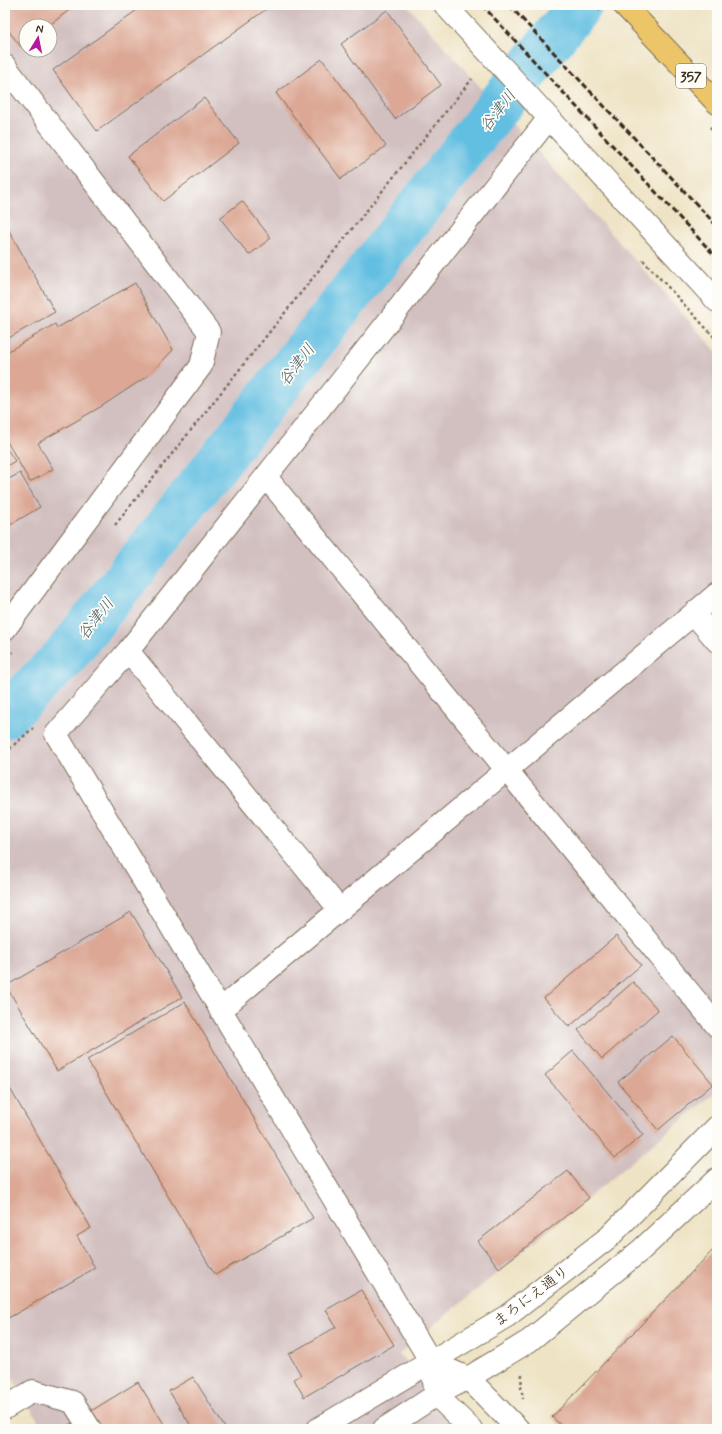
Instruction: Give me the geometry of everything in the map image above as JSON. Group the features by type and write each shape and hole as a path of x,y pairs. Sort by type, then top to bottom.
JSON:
{"highway":[{"name":"357","path":"624,5 717,103"}],"street":[{"path":"445,5 717,301"},
{"path":"5,66 209,332 201,366 5,628"},
{"path":"471,1429 436,1395 432,1362 56,734 128,652 549,118"},
{"path":"266,477 717,1026"},
{"path":"220,1010 717,594"},
{"path":"694,614 717,640"},
{"path":"128,652 340,910"},
{"name":"まろにえ通り","path":"318,1429 507,1316 609,1237 717,1127"},
{"path":"384,1429 436,1395 468,1378 528,1341 641,1250 717,1179"},
{"path":"432,1362 468,1378 518,1429"},
{"path":"5,1408 33,1391 73,1402 90,1429"}],"path":[{"path":"114,526 472,79"},
{"path":"5,662 15,650"}],"shaded area":[{"path":"5,5 407,5 717,352 717,1091 399,1354 471,1429 43,1429 5,1366"}],"building":[{"path":"5,5 76,5 58,18 18,18 18,43 5,26"},
{"path":"144,5 272,5 97,131 53,70"},
{"path":"387,10 441,85 395,119 341,44"},
{"path":"322,59 386,146 341,179 276,93"},
{"path":"204,98 239,143 163,201 128,156"},
{"path":"242,201 271,238 249,255 220,218"},
{"path":"7,227 55,312 5,340 5,228"},
{"path":"135,283 173,350 149,375 102,406 38,443 53,469 30,482 5,438 5,353 55,324 57,328"},
{"path":"5,446 15,461 5,467"},
{"path":"20,473 40,507 5,528 5,481"},
{"path":"131,912 182,997 57,1071 6,986"},
{"path":"616,936 641,965 569,1027 544,998"},
{"path":"633,982 658,1010 602,1059 578,1030"},
{"path":"185,1002 313,1218 215,1275 87,1060"},
{"path":"673,1036 713,1084 658,1130 618,1082"},
{"path":"573,1051 643,1135 615,1158 545,1075"},
{"path":"5,1080 91,1228 77,1236 95,1268 5,1320"},
{"path":"568,1171 589,1198 499,1268 478,1241"},
{"path":"717,1246 717,1429 565,1429 552,1417"},
{"path":"361,1290 394,1345 304,1397 294,1379 301,1375 289,1354 336,1327 326,1310"},
{"path":"193,1377 225,1428 193,1429 169,1391"},
{"path":"138,1382 167,1429 62,1429"}],"waterway":[{"name":"谷津川","path":"5,716 65,656 496,109 580,5"}],"railway":[{"path":"482,5 717,258"},
{"path":"509,5 717,226"}]}
